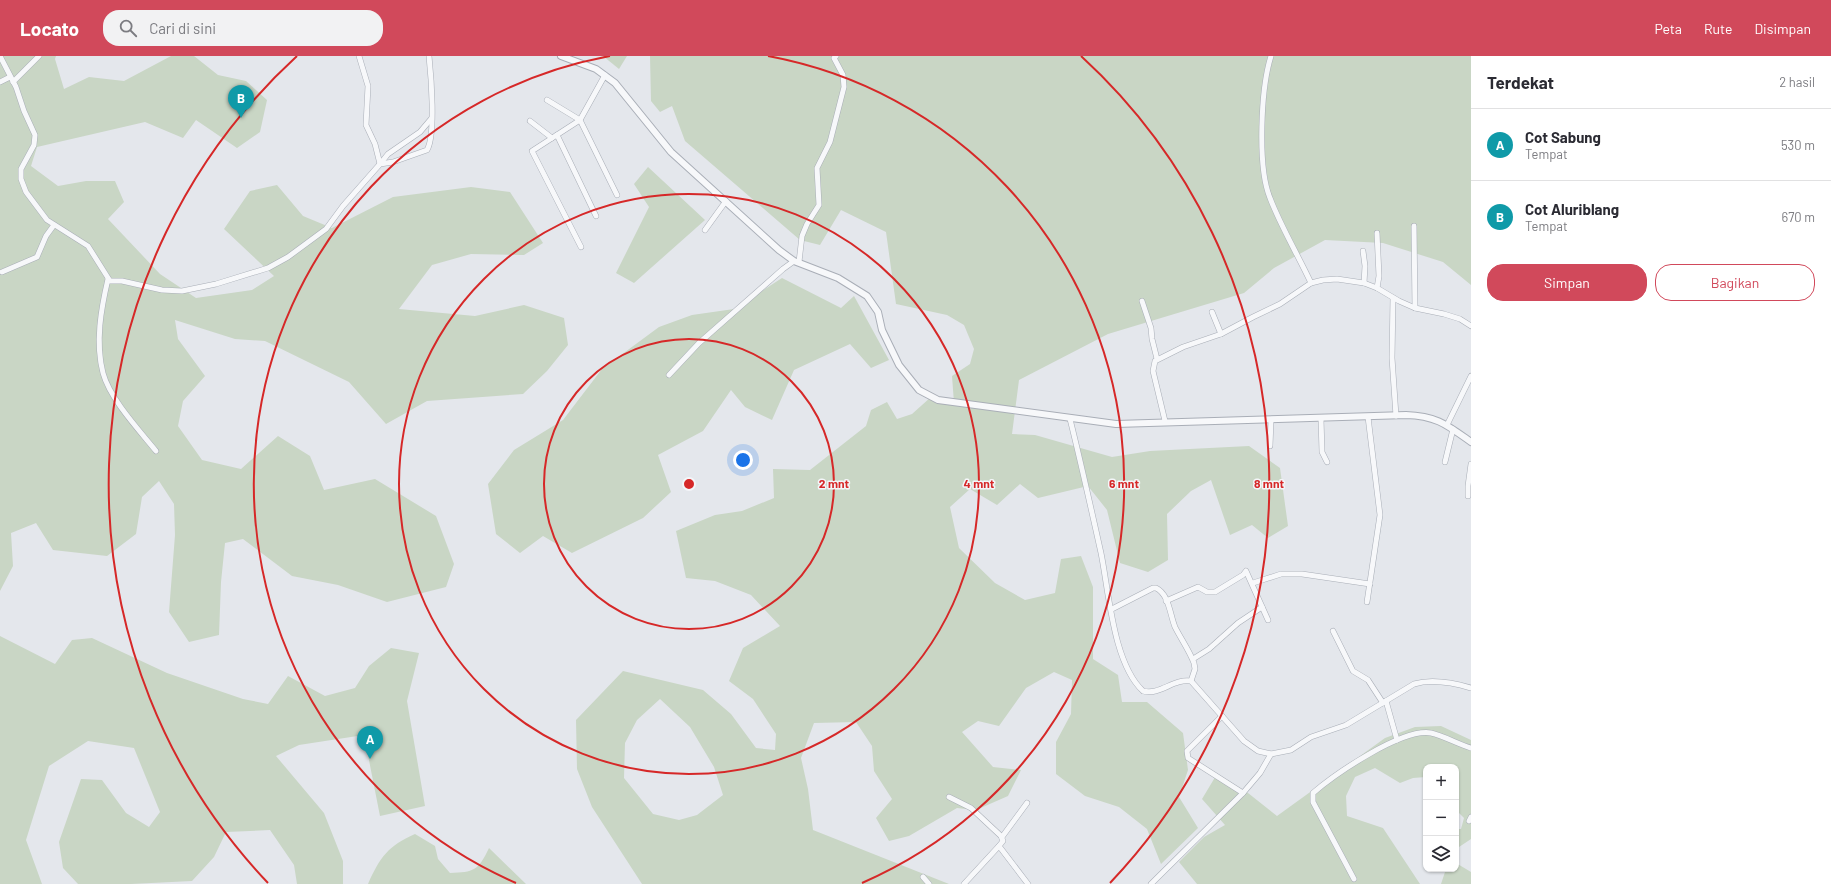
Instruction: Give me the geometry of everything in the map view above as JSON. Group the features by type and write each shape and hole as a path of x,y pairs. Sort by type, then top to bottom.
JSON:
{"street":[{"path":"0,56 12,79 36,135 34,145 20,169 26,192 45,218 88,246 108,279 112,282 122,281 162,290 182,291 216,284 268,268 288,257 326,228 388,154 420,132 431,119"},
{"path":"0,82 12,79 38,56"},
{"path":"359,56 368,86 366,125 375,144 380,164"},
{"path":"380,164 393,162 427,150 430,138 431,119 429,56"},
{"path":"561,56 596,69 605,75 625,94 671,152 726,200 779,250 797,261 838,278 867,296 878,312 882,330 899,365 919,390 938,400 1116,424 1166,421 1424,416 1447,425 1471,442"},
{"path":"669,375 699,343 797,261 802,236 807,224 819,205 818,168 830,142 844,87 843,75 834,58 836,56"},
{"path":"1271,56 1264,87 1262,138 1266,182 1270,199 1311,283"},
{"path":"581,247 532,151 580,120 605,75"},
{"path":"547,100 580,120 617,195"},
{"path":"530,121 554,137 596,216"},
{"path":"705,230 726,200"},
{"path":"2,272 37,257 46,236 54,225"},
{"path":"1414,226 1415,308"},
{"path":"1377,233 1379,276 1378,288"},
{"path":"1363,251 1365,266 1364,283"},
{"path":"108,279 100,320 100,354 103,374 119,403 156,451"},
{"path":"1166,421 1153,371 1154,363 1157,359 1183,347 1221,334 1280,304 1311,283 1337,279 1364,283 1378,288 1393,298 1415,308 1449,315 1460,319 1471,326"},
{"path":"1393,298 1392,358 1396,416"},
{"path":"1142,301 1151,328 1157,359"},
{"path":"1212,312 1221,334"},
{"path":"1447,425 1471,376"},
{"path":"1367,602 1380,515 1368,417"},
{"path":"1070,418 1101,554 1112,609 1117,644 1127,667 1141,690 1148,692 1180,681 1191,681 1244,741 1258,751 1271,754 1291,750 1311,738 1346,725 1402,690 1419,683 1453,684 1471,688"},
{"path":"1321,418 1322,452 1327,462"},
{"path":"1270,446 1271,420"},
{"path":"1445,462 1453,429"},
{"path":"1468,496 1471,464"},
{"path":"1166,601 1198,587 1207,592 1215,592 1243,575 1245,571 1253,583 1268,620"},
{"path":"1253,583 1281,574 1302,574 1370,584"},
{"path":"1112,609 1156,588 1161,591 1174,625 1193,659 1195,669 1191,681"},
{"path":"1193,659 1209,648 1238,623 1262,607"},
{"path":"1333,631 1353,671 1368,680 1385,702 1397,740"},
{"path":"1222,716 1187,751 1187,755 1188,758 1210,773 1243,793"},
{"path":"1354,879 1313,802 1313,793 1329,779 1375,751 1397,740 1424,733 1431,733 1471,748"},
{"path":"1151,884 1243,793 1260,773 1271,754"},
{"path":"949,797 971,808 984,818 1002,837"},
{"path":"964,884 1003,841 1002,837 1027,803"},
{"path":"999,846 1028,884"},
{"path":"923,877 929,884"}],"green space":[{"path":"0,56 56,56 55,59 64,89 89,77 124,81 171,56 194,56 218,75 246,81 267,100 260,132 237,148 196,120 183,138 145,122 37,147 31,166 58,186 86,181 115,181 124,202 108,219 160,274 196,298 252,290 274,276 224,229 250,191 277,185 303,216 332,228 393,197 471,187 510,192 543,243 524,255 471,254 432,265 399,309 475,316 524,305 564,318 568,345 547,371 523,394 427,401 386,424 349,382 265,341 235,339 175,320 178,339 205,376 183,401 178,426 202,460 241,469 278,436 310,456 324,490 375,479 436,516 454,564 446,587 387,602 338,585 292,576 243,539 225,543 221,582 219,635 189,642 169,612 175,535 174,504 159,481 142,497 136,534 107,556 53,550 36,523 11,533 13,566 0,591"},
{"path":"603,56 627,56 619,69"},
{"path":"650,56 1471,56 1471,285 1443,262 1383,243 1325,240 1274,268 1244,293 1108,334 1019,380 1012,434 1035,435 1112,457 1150,451 1249,446 1280,468 1288,526 1268,538 1252,525 1230,535 1211,480 1191,491 1167,514 1168,560 1148,572 1120,563 1107,510 1088,486 1038,498 1020,484 997,505 970,489 950,507 959,548 995,583 1025,600 1055,593 1061,559 1081,556 1093,587 1093,659 1118,675 1122,702 1147,702 1183,733 1188,770 1179,797 1198,828 1161,864 1147,829 1119,807 1085,796 1056,774 1056,742 1071,714 1072,680 1054,672 1026,688 999,726 978,721 962,732 993,767 1021,770 1008,796 976,810 957,808 909,836 889,841 876,818 892,799 874,771 872,746 856,722 814,723 801,758 808,789 813,830 949,884 642,884 592,807 577,769 576,720 623,671 703,690 731,714 756,748 775,750 776,734 753,699 729,681 743,648 780,626 751,595 715,581 686,578 676,531 715,515 742,511 774,498 773,469 810,470 866,426 871,410 887,402 897,419 912,414 931,397 954,403 952,376 970,364 974,349 964,325 947,315 896,304 886,232 841,210 820,245 800,240 685,141 672,106 660,112 651,101","holes":["660,699 690,727 714,767 723,795 697,815 679,820 653,814 624,778 625,743 637,720"]},
{"path":"648,167 705,220 634,283 616,273 649,207 634,184"},
{"path":"782,278 841,308 854,296 889,360 871,368 850,344 794,370 772,420 745,407 731,390 703,431 658,455 671,492 643,518 572,553 543,536 520,553 496,534 488,484 514,450 563,420 602,369 659,327 692,315 734,309"},
{"path":"0,636 55,664 72,640 92,638 167,673 243,699 268,704 288,676 325,696 355,688 369,666 391,648 419,653 407,701 425,806 380,816 364,735 299,745 276,756 324,813 343,861 343,884 297,884 294,865 270,830 226,832 214,857 192,881 131,884 78,884 63,868 59,842 81,779 102,780 126,813 149,827 160,812 134,748 88,741 49,766 26,840 42,884 0,884"},
{"path":"1441,726 1471,740 1471,839 1459,847 1459,829 1461,829 1464,818 1459,813 1459,764 1423,764 1423,777 1413,778 1400,783 1375,768 1355,777 1346,796 1347,816 1383,828 1420,884 1197,884 1179,862 1204,837 1225,825 1202,799 1217,774 1248,793 1277,816 1385,738 1415,727"},
{"path":"415,834 435,846 438,859 450,873 465,872 474,869 482,861 489,848 526,884 368,884 381,859 386,853 398,843"},
{"path":"1459,865 1471,872 1471,884 1441,884 1445,872 1459,872"}],"place":[{"name":"Cot Aluriblang","path":"241,118"},
{"name":"Cot Sabung","path":"370,759"}]}
